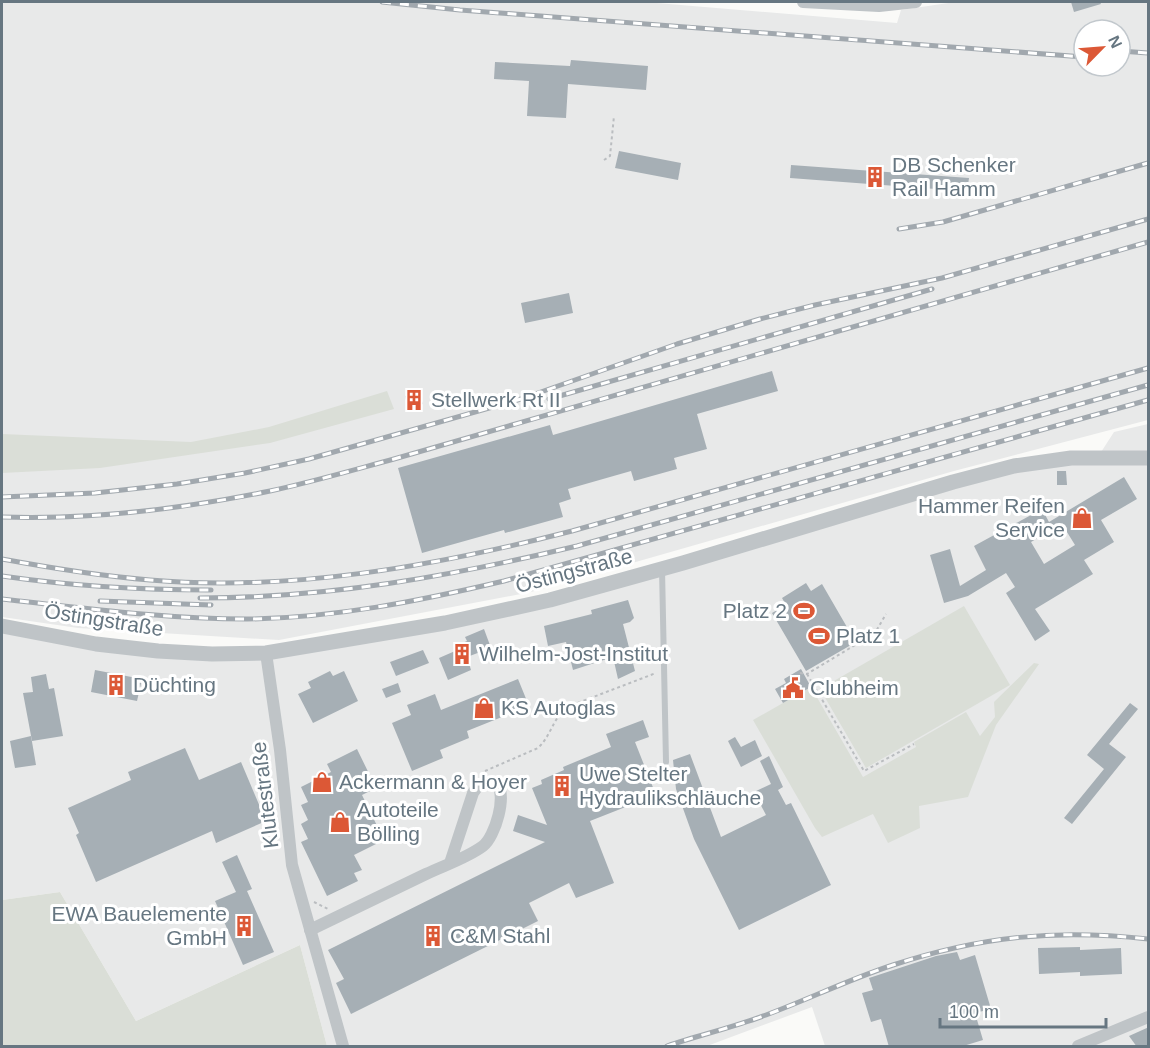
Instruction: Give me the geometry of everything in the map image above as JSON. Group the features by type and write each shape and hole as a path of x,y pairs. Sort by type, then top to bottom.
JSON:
{"street":[{"path":"803,2 879,6 916,2"},
{"name":"Östingstraße","path":"2,626 87,643 158,651 212,654 266,653 445,624 550,600 662,569 941,485 1014,466 1071,458 1149,458"},
{"name":"Klutestraße","path":"266,653 280,750 292,865 343,1047"},
{"path":"310,930 450,863 481,847 490,838 502,802 502,794 496,783 487,781 479,785 473,793 450,863"},
{"path":"1078,1047 1149,1017"}],"lane":[{"path":"662,569 666,762"}],"path":[{"path":"604,160 610,156 614,116"},
{"path":"800,673 807,674 875,633 886,615"},
{"path":"807,674 864,771 914,744"}],"shaded area":[{"path":"2,2 645,2 897,23 901,10 955,2 1148,2 1148,420 954,471 531,592 279,640 78,628 2,617"},
{"path":"387,391 394,409 270,443 100,468 2,473 2,434 191,442 269,427"},
{"path":"1148,424 1148,1046 825,1046 812,1007 707,1046 327,1046 300,945 136,1021 60,892 2,900 2,629 212,654 461,621 1027,467 1094,463 1114,432"},
{"path":"964,606 1010,685 866,768 820,689"},
{"path":"1034,663 1039,664 996,725 968,797 919,806 920,828 888,843 873,814 822,837 753,720 811,687 863,777 916,747 914,742 966,712 980,736 995,717 994,702"},
{"path":"60,892 136,1021 300,945 327,1046 2,1046 2,900"}],"building":[{"path":"1071,2 1100,2 1101,4 1074,12"},
{"path":"571,60 648,66 646,90 568,84 566,118 527,116 529,81 494,79 495,62 570,66"},
{"path":"619,151 681,163 678,180 615,168"},
{"name":"DB Schenker Rail Hamm","path":"791,165 969,178 968,185 949,190 790,178"},
{"path":"569,293 573,313 525,323 521,303"},
{"path":"772,371 778,391 697,414 707,449 674,458 677,469 634,481 631,471 568,489 571,499 559,503 563,517 505,533 504,530 422,553 398,468 550,425 553,435"},
{"name":"Stellwerk Rt II","path":"419,392 423,404 408,408 405,396"},
{"path":"1057,471 1066,471 1067,485 1057,485"},
{"path":"1124,477 1137,499 1101,520 1114,542 1084,560 1093,574 1035,609 1050,631 1035,641 1006,593 1015,587 1006,573 968,596 944,603 930,555 950,549 960,586 986,570 974,546 1042,509 1049,522","holes":["1062,524 1075,545 1044,564 1031,542"]},
{"path":"806,583 811,591 822,584 851,634 846,637 851,645 806,671 772,613 786,605 782,598"},
{"path":"628,600 634,618 623,624 635,671 618,679 613,657 573,670 566,642 548,646 544,626 592,614 591,610"},
{"name":"Wilhelm-Jost-Institut","path":"484,629 491,648 467,657 471,670 448,680 439,658 462,648 460,644 467,641 465,637"},
{"path":"423,650 429,663 396,676 390,662"},
{"name":"Clubheim","path":"801,669 811,687 783,703 775,689 786,683 784,679"},
{"name":"Düchting","path":"95,670 142,679 137,701 91,692"},
{"path":"330,671 333,676 344,671 358,701 313,723 298,694 311,688 308,682"},
{"path":"46,674 49,689 54,688 63,736 32,741 23,693 33,692 31,677"},
{"path":"518,679 529,706 467,731 469,738 440,750 443,758 412,771 392,723 411,715 407,705 435,694 441,710"},
{"path":"398,683 401,692 386,698 382,689"},
{"path":"1130,703 1138,709 1109,744 1126,757 1072,824 1064,818 1104,769 1087,755"},
{"name":"C&M Stahl","path":"643,720 649,737 635,742 656,795 590,821 614,883 576,898 569,883 529,903 538,921 351,1014 336,983 344,979 328,950 545,842 513,831 518,815 547,825 532,788 542,784 541,780 564,770 563,767 611,747 606,734"},
{"path":"31,736 36,765 15,768 10,741"},
{"path":"735,737 741,747 755,740 762,756 741,767 728,741"},
{"path":"185,748 199,780 241,762 266,821 216,843 212,831 96,882 76,835 79,833 68,808 131,780 128,772"},
{"name":"Autoteile Bölling","path":"357,749 376,788 362,795 384,840 354,855 362,870 354,873 358,881 327,896 301,842 308,839 301,824 308,820 301,805 308,802 301,787 331,772 327,764"},
{"path":"690,754 721,837 766,815 754,792 771,784 760,761 769,756 783,787 778,790 786,805 791,803 831,885 739,930 694,839 676,789 673,760"},
{"name":"EWA Bauelemente GmbH","path":"237,855 252,889 247,891 274,952 243,965 215,901 236,892 222,862"},
{"path":"1080,947 1080,950 1121,948 1122,974 1080,976 1080,972 1039,974 1038,948"},
{"path":"957,952 960,960 975,955 991,1009 975,1013 983,1040 960,1047 889,1047 881,1019 871,1022 862,993 873,990 869,978 936,956"},
{"path":"1149,1027 1149,1047 1137,1047 1129,1036"}],"railway":[{"path":"382,2 460,10 1072,56"},
{"path":"1132,52 1148,53"},
{"path":"899,229 943,222 1148,163"},
{"path":"2,497 95,493 177,484 245,473 309,459 521,399 677,344 760,319 942,278 1148,219"},
{"path":"2,517 69,517 137,512 237,497 301,484 1148,242"},
{"path":"549,399 932,289"},
{"path":"2,559 113,576 203,583 310,579 416,565 572,531 1148,368"},
{"path":"200,598 296,594 343,589 437,576 530,557 577,546 1148,385"},
{"path":"2,599 216,619 280,618 377,607 504,581 1148,400"},
{"path":"2,576 106,587 211,590"},
{"path":"100,601 211,605"},
{"path":"667,1046 766,1015 893,965 957,947 1019,937 1050,935 1148,939"}],"place":[{"name":"DB Schenker Rail Hamm","path":"875,177"},
{"name":"Stellwerk Rt II","path":"414,400"},
{"name":"Hammer Reifen Service","path":"1082,518"},
{"name":"Platz 2","path":"804,611"},
{"name":"Platz 1","path":"819,636"},
{"name":"Wilhelm-Jost-Institut","path":"462,654"},
{"name":"Düchting","path":"116,685"},
{"name":"Clubheim","path":"793,688"},
{"name":"KS Autoglas","path":"484,708"},
{"name":"Ackermann & Hoyer","path":"322,782"},
{"name":"Uwe Stelter Hydraulikschläuche","path":"562,786"},
{"name":"Autoteile Bölling","path":"340,822"},
{"name":"EWA Bauelemente GmbH","path":"244,926"},
{"name":"C&M Stahl","path":"433,936"}]}
